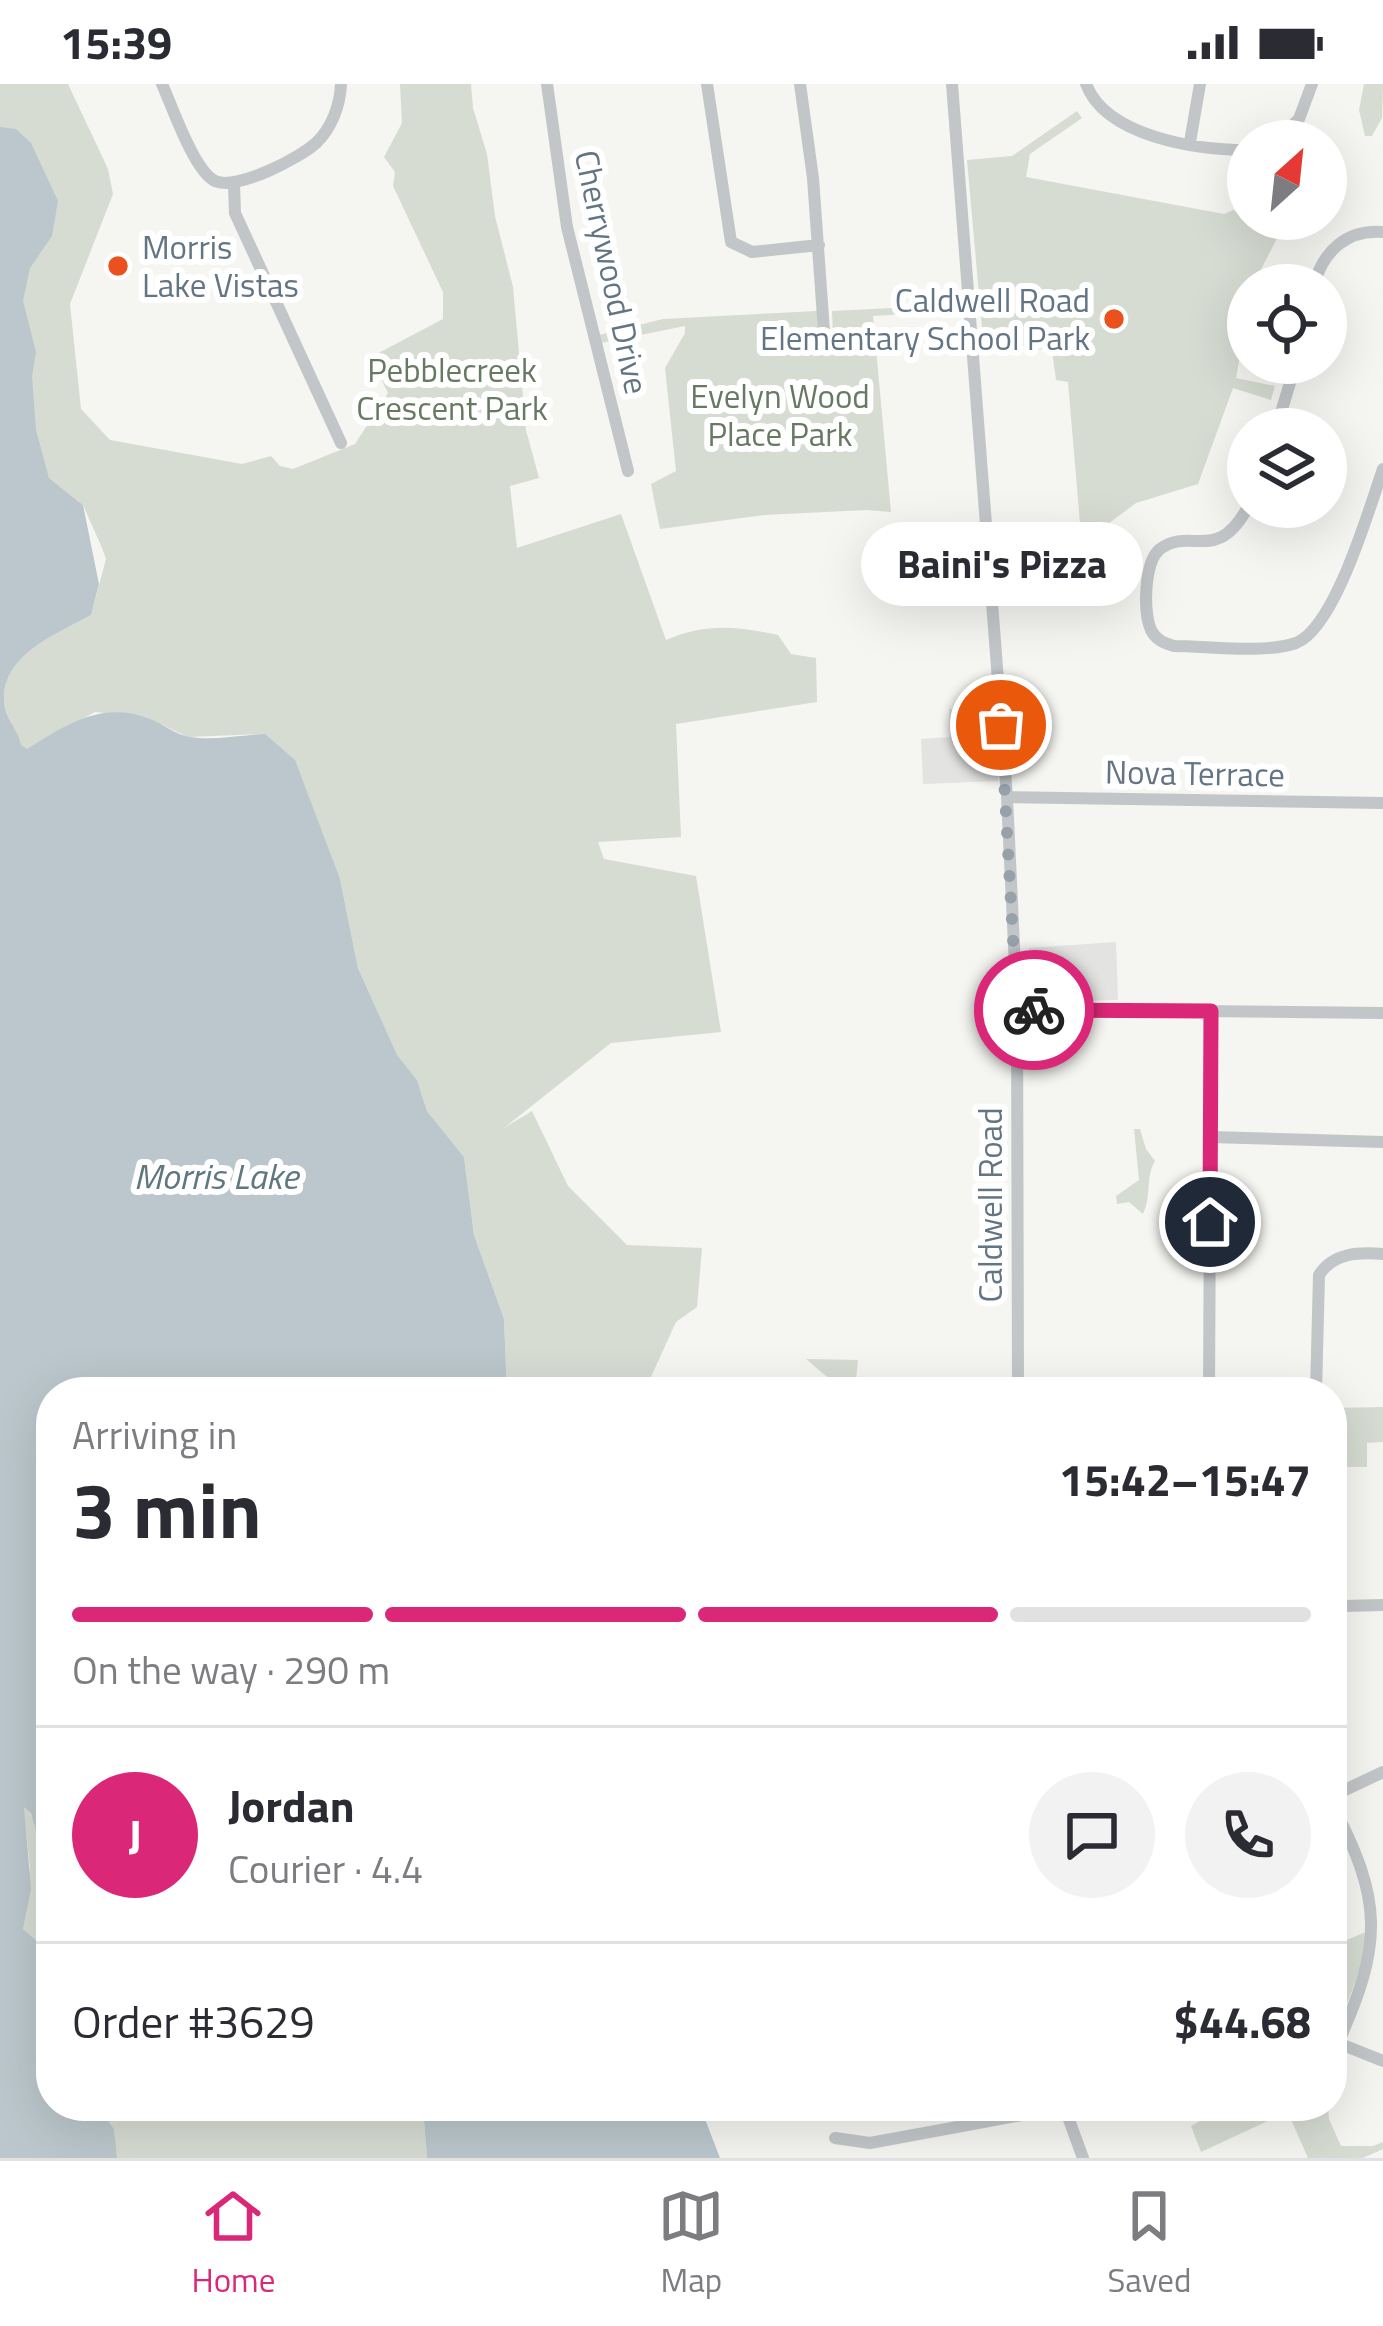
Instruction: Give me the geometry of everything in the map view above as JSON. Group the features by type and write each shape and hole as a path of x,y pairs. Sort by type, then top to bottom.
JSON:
{"street":[{"path":"162,84 201,169 215,181 234,184 316,143 334,115 341,84"},
{"name":"Cherrywood Drive","path":"547,84 567,227 628,471"},
{"path":"707,84 731,242 752,252 819,245"},
{"path":"800,84 825,345"},
{"name":"Caldwell Road","path":"952,84 1007,797 1017,1010 1018,1377"},
{"path":"1086,84 1098,106 1125,127 1227,147"},
{"path":"1190,142 1200,84"},
{"path":"1298,120 1312,84"},
{"path":"234,184 235,213 340,442"},
{"path":"1321,264 1341,242 1361,232 1383,232"},
{"path":"1234,528 1220,538 1169,545 1154,556 1149,568 1148,613 1151,630 1162,642 1281,646 1310,635 1328,614 1383,469"},
{"name":"Nova Terrace","path":"1007,797 1383,803"},
{"path":"1017,1010 1383,1013"},
{"path":"1209,1377 1211,1011"},
{"path":"1210,1137 1383,1142"},
{"path":"1316,1377 1320,1272 1340,1257 1383,1254"},
{"path":"1347,1606 1383,1605"},
{"path":"1347,1792 1383,1772"},
{"path":"1347,1835 1367,1881 1374,1933 1366,1976 1347,2016"},
{"path":"1347,2047 1383,2061"},
{"path":"835,2138 870,2143 990,2121"},
{"path":"1071,2121 1083,2158"}],"shaded area":[{"path":"995,708 998,781 923,784 921,739 950,737 949,709"},
{"path":"1116,942 1118,1000 1031,1002 1029,948"}],"green space":[{"name":"Pebblecreek Crescent Park","path":"0,84 68,84 108,169 113,194 70,304 81,409 110,440 242,464 271,456 280,466 293,469 355,444 388,393 371,357 443,319 443,292 393,186 395,172 384,157 402,123 400,84 471,84 513,287 526,430 539,478 510,486 517,548 621,514 666,640 708,629 748,630 778,635 791,654 816,658 817,702 676,724 681,837 598,842 604,859 696,876 721,1032 611,1043 504,1128 532,1111 568,1186 627,1245 702,1248 697,1307 676,1322 651,1377 506,1377 504,1319 474,1235 464,1157 427,1111 417,1080 397,1056 358,968 340,879 265,734 188,737 146,717 95,712 27,749 21,746 4,700 12,670 34,647 91,615 106,559 83,505 49,478 34,432 0,154"},
{"path":"1364,84 1383,84 1382,118 1372,136 1365,136 1359,110"},
{"name":"Caldwell Road Elementary School Park","path":"1077,111 1082,118 1030,154 1026,177 1227,213 1227,240 1276,240 1264,264 1227,264 1227,384 1275,386 1271,400 1233,388 1198,484 1136,503 1092,536 1081,535 1068,382 1056,380 1052,351 983,339 967,160 1012,156"},
{"name":"Evelyn Wood Place Park","path":"953,305 953,311 873,316 891,512 764,515 660,529 651,484 676,471 665,368 685,326 601,343 599,335 663,319 817,311 819,338 833,337 832,311"},
{"path":"1134,1129 1140,1129 1155,1161 1143,1214 1129,1202 1117,1204 1116,1196 1139,1180"},
{"path":"806,1359 858,1360 856,1377 827,1377"},
{"path":"1383,1407 1383,1442 1367,1443 1367,1467 1347,1467 1347,1408"},
{"path":"23,1805 36,1825 36,1940 23,1929 30,1867"},
{"path":"1366,1932 1363,1961 1347,2004 1347,1940"},
{"path":"108,2121 424,2121 427,2158 116,2158 114,2129"},
{"path":"1200,2121 1268,2121 1201,2152 1191,2126"},
{"path":"1292,2121 1330,2121 1341,2146 1383,2142 1383,2149 1363,2158 1308,2158"}],"water":[{"name":"Morris Lake","path":"0,127 16,129 31,143 58,201 52,236 30,268 23,301 36,352 32,376 36,430 49,478 83,505 99,584 91,615 34,647 12,670 6,684 6,712 27,749 84,718 114,712 148,718 190,737 265,734 295,760 340,879 358,968 397,1055 417,1080 427,1111 464,1157 474,1235 504,1319 506,1377 36,1377 36,1830 24,1807 31,1889 23,1929 36,1940 36,2121 108,2121 114,2129 117,2158 0,2158"},
{"path":"424,2121 706,2121 720,2158 427,2158"}],"way so far":[{"path":"1001,725 1017,1010 1034,1010"}],"place":[{"name":"Morris Lake Vistas","path":"118,266"},
{"name":"Caldwell Road Elementary School Park","path":"1114,319"},
{"name":"Baini's Pizza","path":"1001,725"}],"route":[{"path":"1034,1010 1211,1011 1210,1222"}]}
